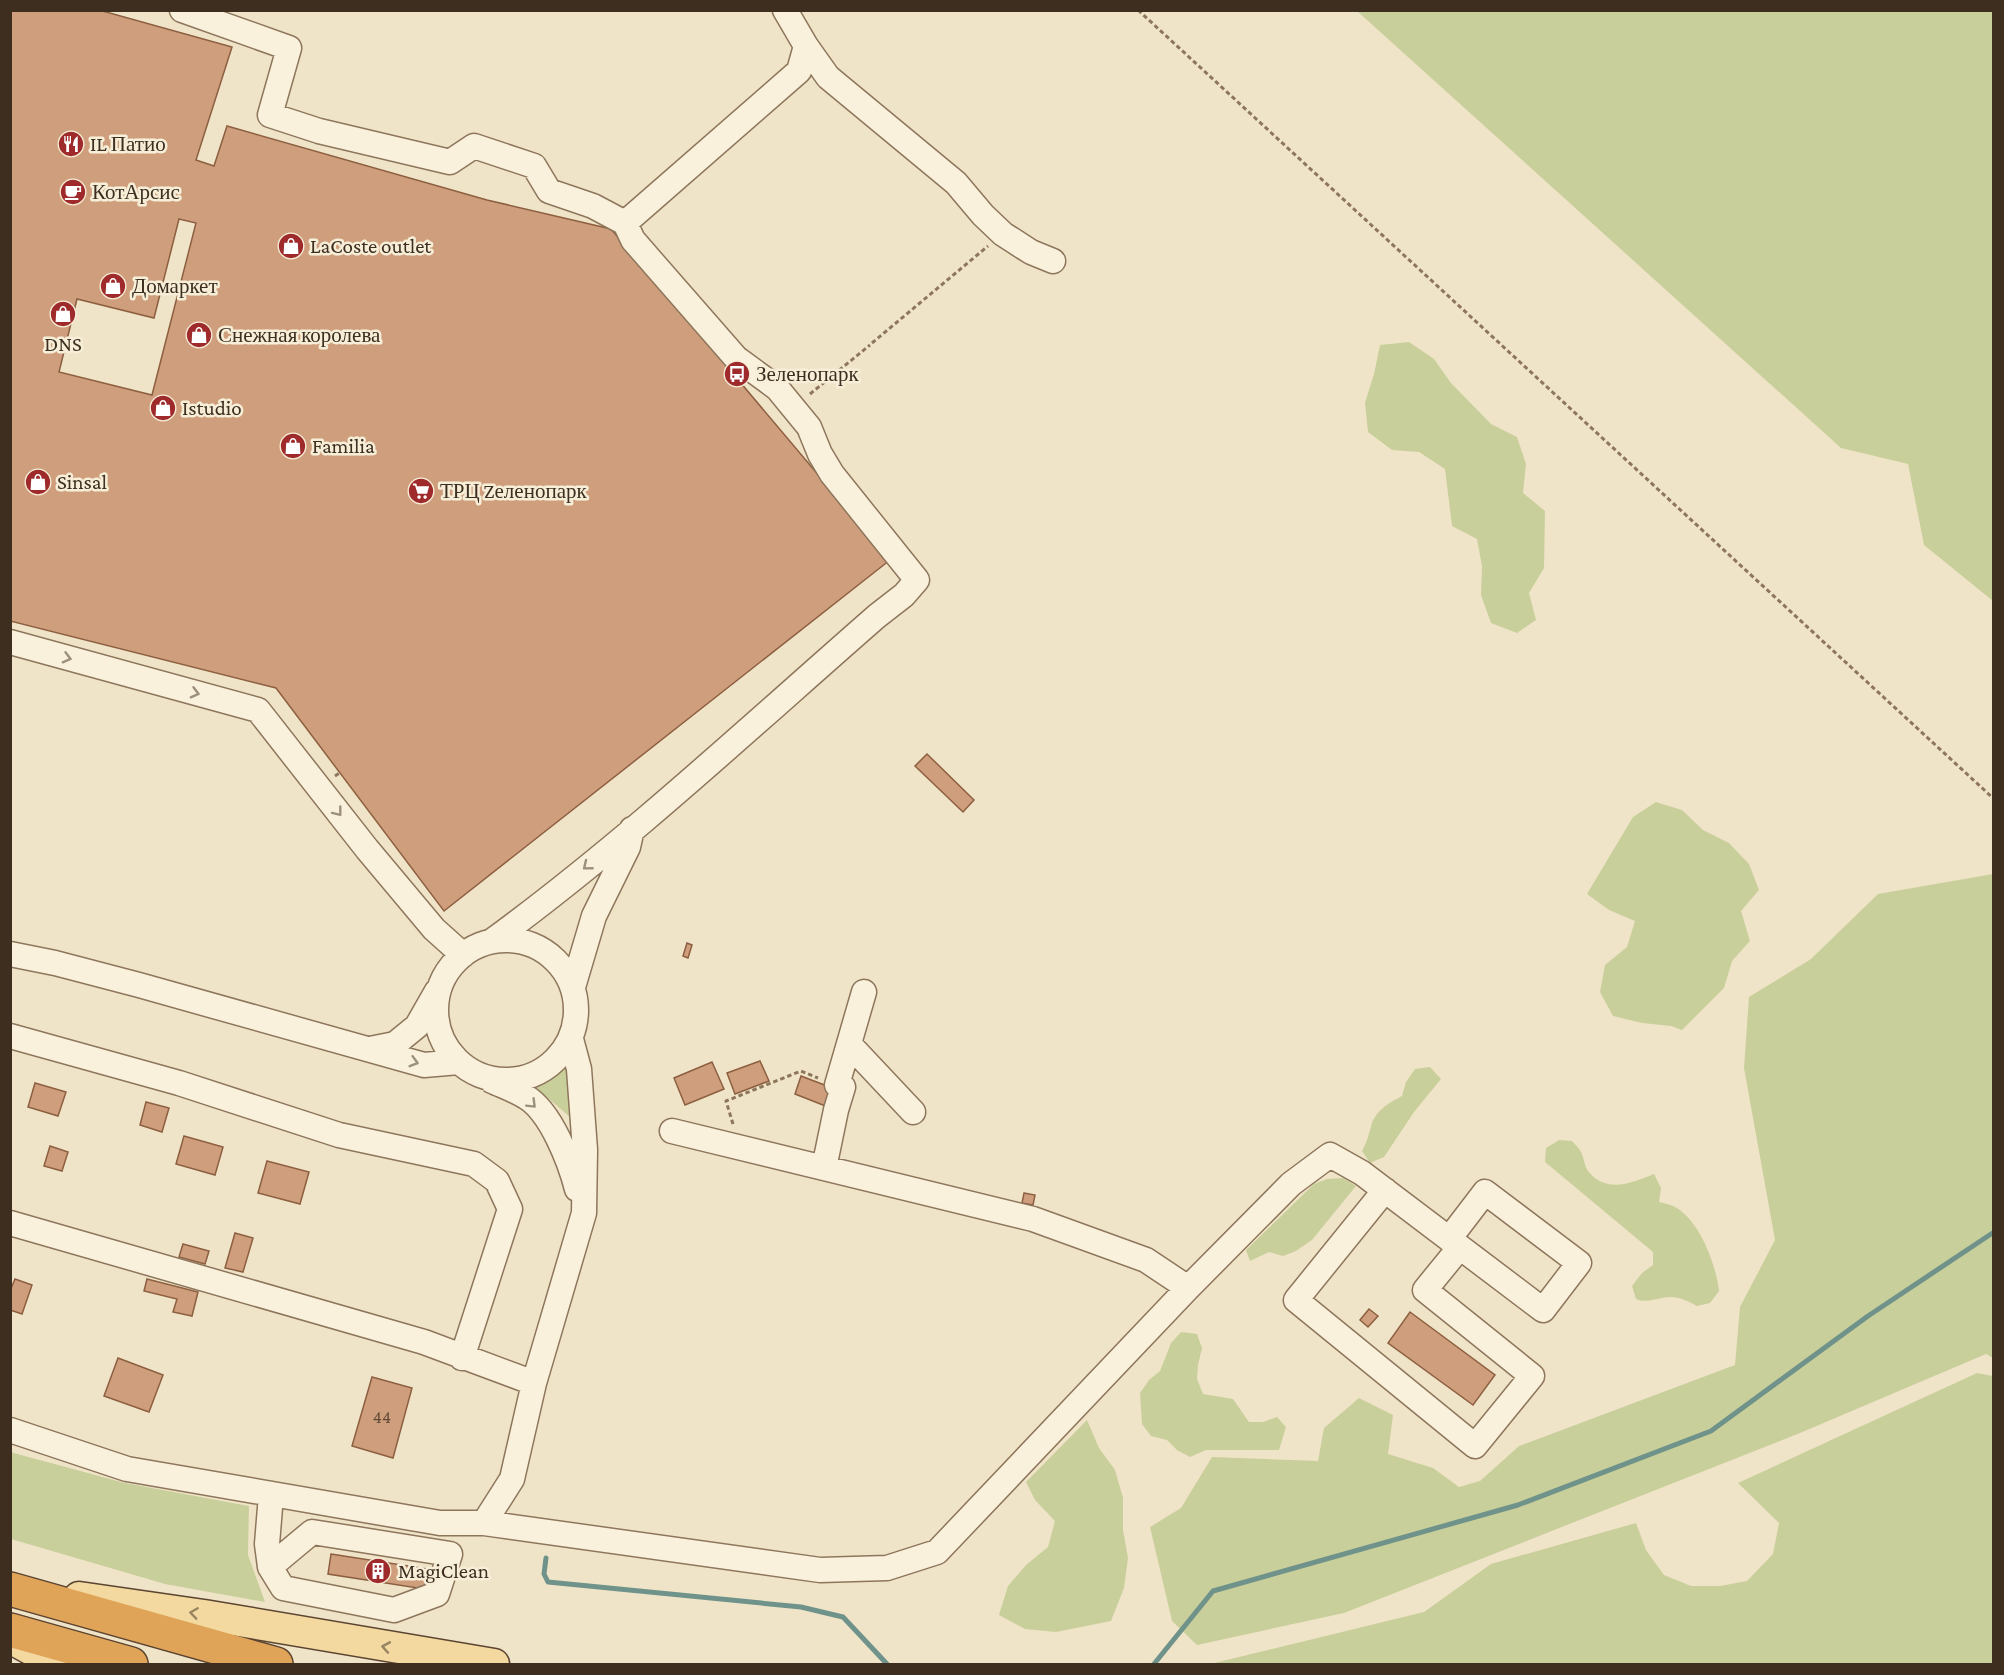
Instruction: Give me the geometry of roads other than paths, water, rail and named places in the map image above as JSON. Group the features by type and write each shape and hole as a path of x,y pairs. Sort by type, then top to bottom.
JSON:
{"highway":[{"path":"10,1588 276,1665"},
{"path":"10,1630 130,1665"}],"main road":[{"path":"10,1588 204,1615 494,1665"},
{"path":"10,1638 57,1665"}],"street":[{"path":"182,10 290,48 270,115 319,131 450,162 474,146 534,166 549,191 593,206 625,224 633,240 736,358 777,388 809,426 820,454 832,474 917,580 904,595 632,829 528,915 492,941 463,955 450,968 417,1026 395,1044 370,1049"},
{"path":"785,10 828,77 956,183 983,215 1003,234 1031,252 1053,261"},
{"path":"625,224 799,71 806,46"},
{"path":"10,642 258,710 367,849 434,929 463,955"},
{"path":"573,987 594,916 628,847 632,829"},
{"path":"482,1076 507,1081 534,1075 556,1060 571,1039 577,1013 573,987 560,965 541,949 517,940 492,941"},
{"path":"10,954 139,985 424,1065 459,1062"},
{"path":"441,984 436,1011 442,1039 459,1062 527,1098 547,1119 570,1162 584,1213"},
{"path":"824,1168 843,1087 837,1085 864,992"},
{"path":"10,1036 179,1083 339,1135 474,1164 496,1180 510,1209 462,1358"},
{"path":"484,1523 512,1479 534,1383 584,1213 585,1150 580,1080 571,1039"},
{"path":"849,1044 913,1112"},
{"path":"672,1131 1033,1219 1146,1260 1188,1288"},
{"path":"10,1430 127,1469 440,1524 484,1523 820,1570 887,1568 937,1552 1188,1288 1291,1184 1330,1155 1386,1190 1455,1243 1543,1310 1579,1263 1485,1192 1455,1243 1425,1290 1532,1376 1475,1446 1296,1300 1386,1190"},
{"path":"10,1223 424,1342 534,1383"},
{"path":"270,1495 267,1544 270,1567 283,1588 394,1610 437,1593 450,1554 312,1532 270,1567"}],"waterway":[{"path":"1154,1664 1213,1591 1518,1505 1711,1431 1868,1316 1994,1232"},
{"path":"546,1558 544,1574 548,1582 801,1607 843,1617 887,1664"}],"place":[{"name":"IL Патио","path":"71,144"},
{"name":"КотАрсис","path":"73,192"},
{"name":"LaCoste outlet","path":"291,246"},
{"name":"Домаркет","path":"113,286"},
{"name":"DNS","path":"63,314"},
{"name":"Снежная королева","path":"199,335"},
{"name":"Зеленопарк","path":"737,374"},
{"name":"Istudio","path":"163,408"},
{"name":"Familia","path":"293,446"},
{"name":"Sinsal","path":"38,482"},
{"name":"ТРЦ Zеленопарк","path":"421,491"},
{"name":"MagiClean","path":"378,1571"}]}
